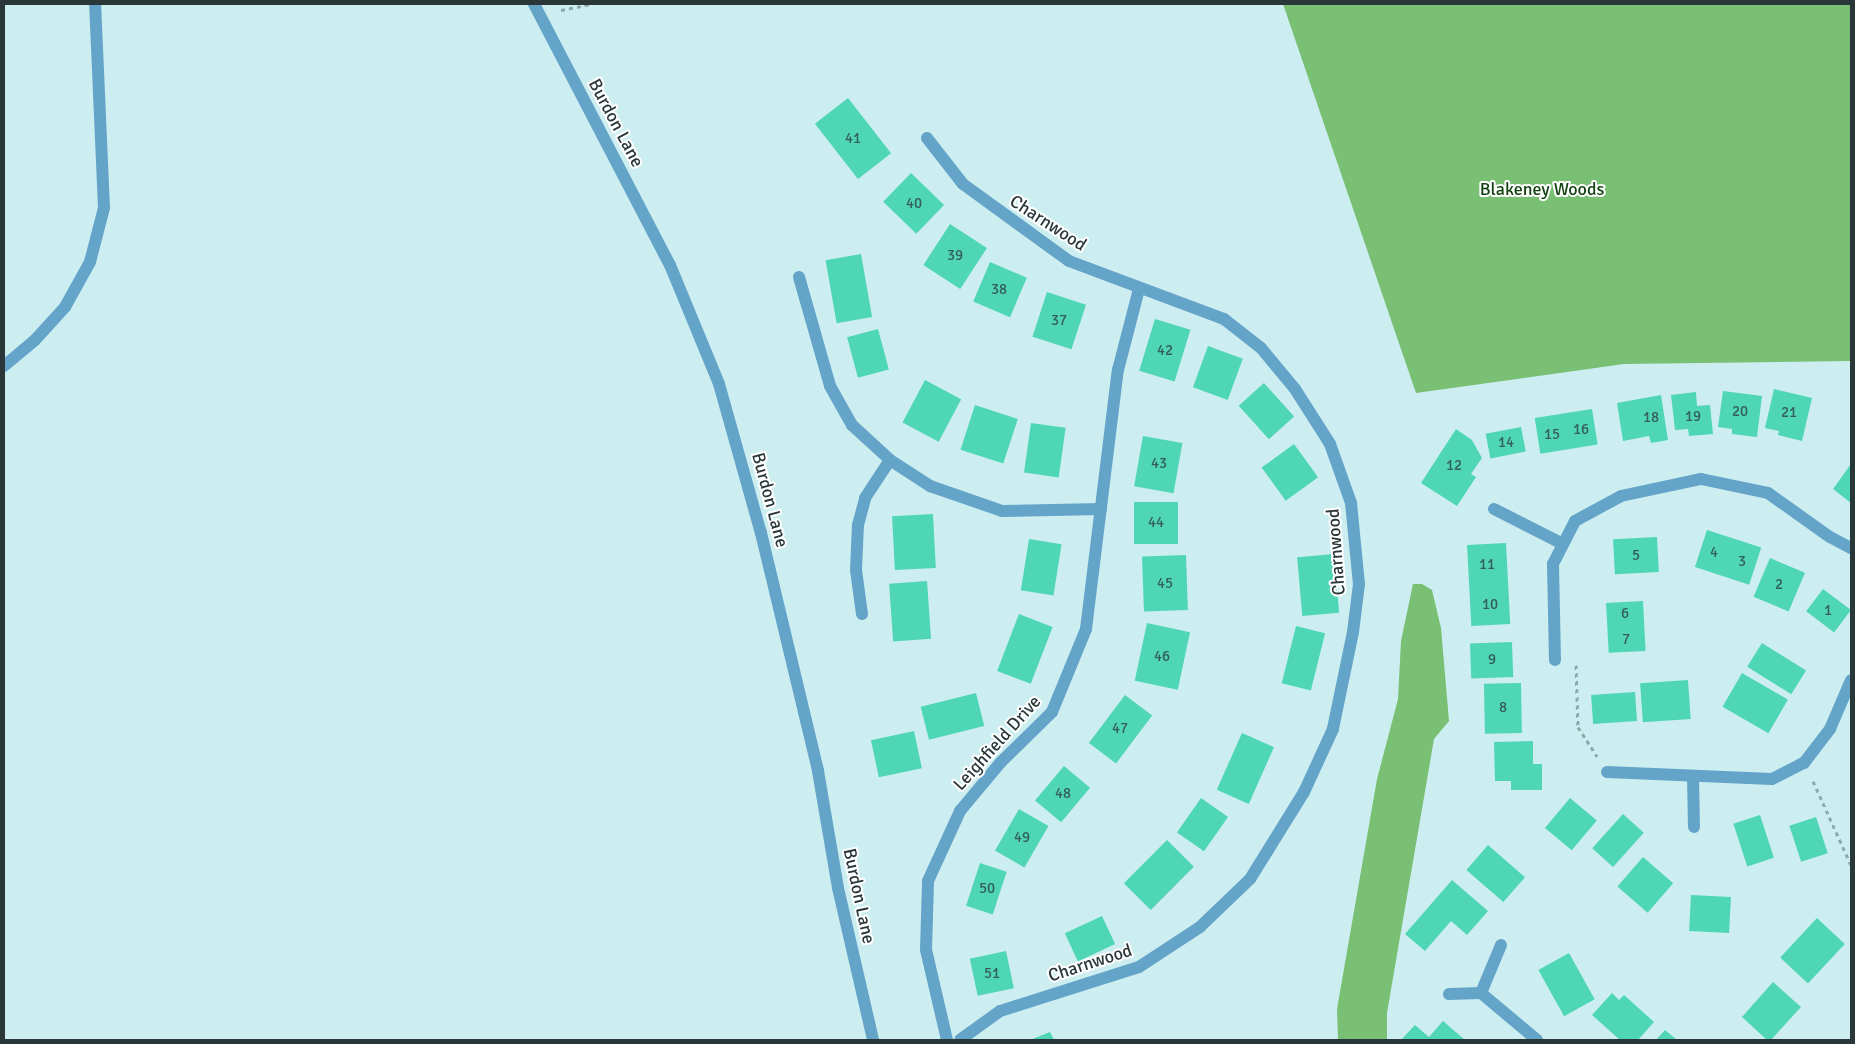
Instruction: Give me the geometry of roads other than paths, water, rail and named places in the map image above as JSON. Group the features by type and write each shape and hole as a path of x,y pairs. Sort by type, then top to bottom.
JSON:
{"street":[{"path":"4,366 35,340 66,307 90,262 104,208 94,4"},
{"name":"Burdon Lane","path":"537,9 670,265 719,384 761,533 818,771 838,888 873,1040"},
{"name":"Charnwood","path":"927,138 963,184 1068,261 1139,289 1224,318 1261,348 1295,389 1330,444 1351,503 1359,584 1353,632 1333,729 1304,792 1250,879 1200,927 1140,966 1000,1011 960,1040"},
{"path":"799,277 830,386 852,425 890,460 930,486 1002,511 1101,509"},
{"name":"Leighfield Drive","path":"947,1040 926,950 928,881 960,811 1001,762 1052,712 1086,629 1118,370 1139,289"},
{"path":"862,614 856,570 858,525 865,498 890,460"},
{"path":"1554,660 1553,564 1575,521 1621,496 1701,479 1768,493 1830,537 1851,548"},
{"path":"1494,509 1563,544"},
{"path":"1607,772 1772,779 1804,763 1830,729 1851,680"},
{"path":"1693,776 1694,827"},
{"path":"1482,993 1501,945"},
{"path":"1449,994 1482,993 1537,1040"}],"park label":[{"name":"Blakeney Woods","path":"1542,189"}]}
